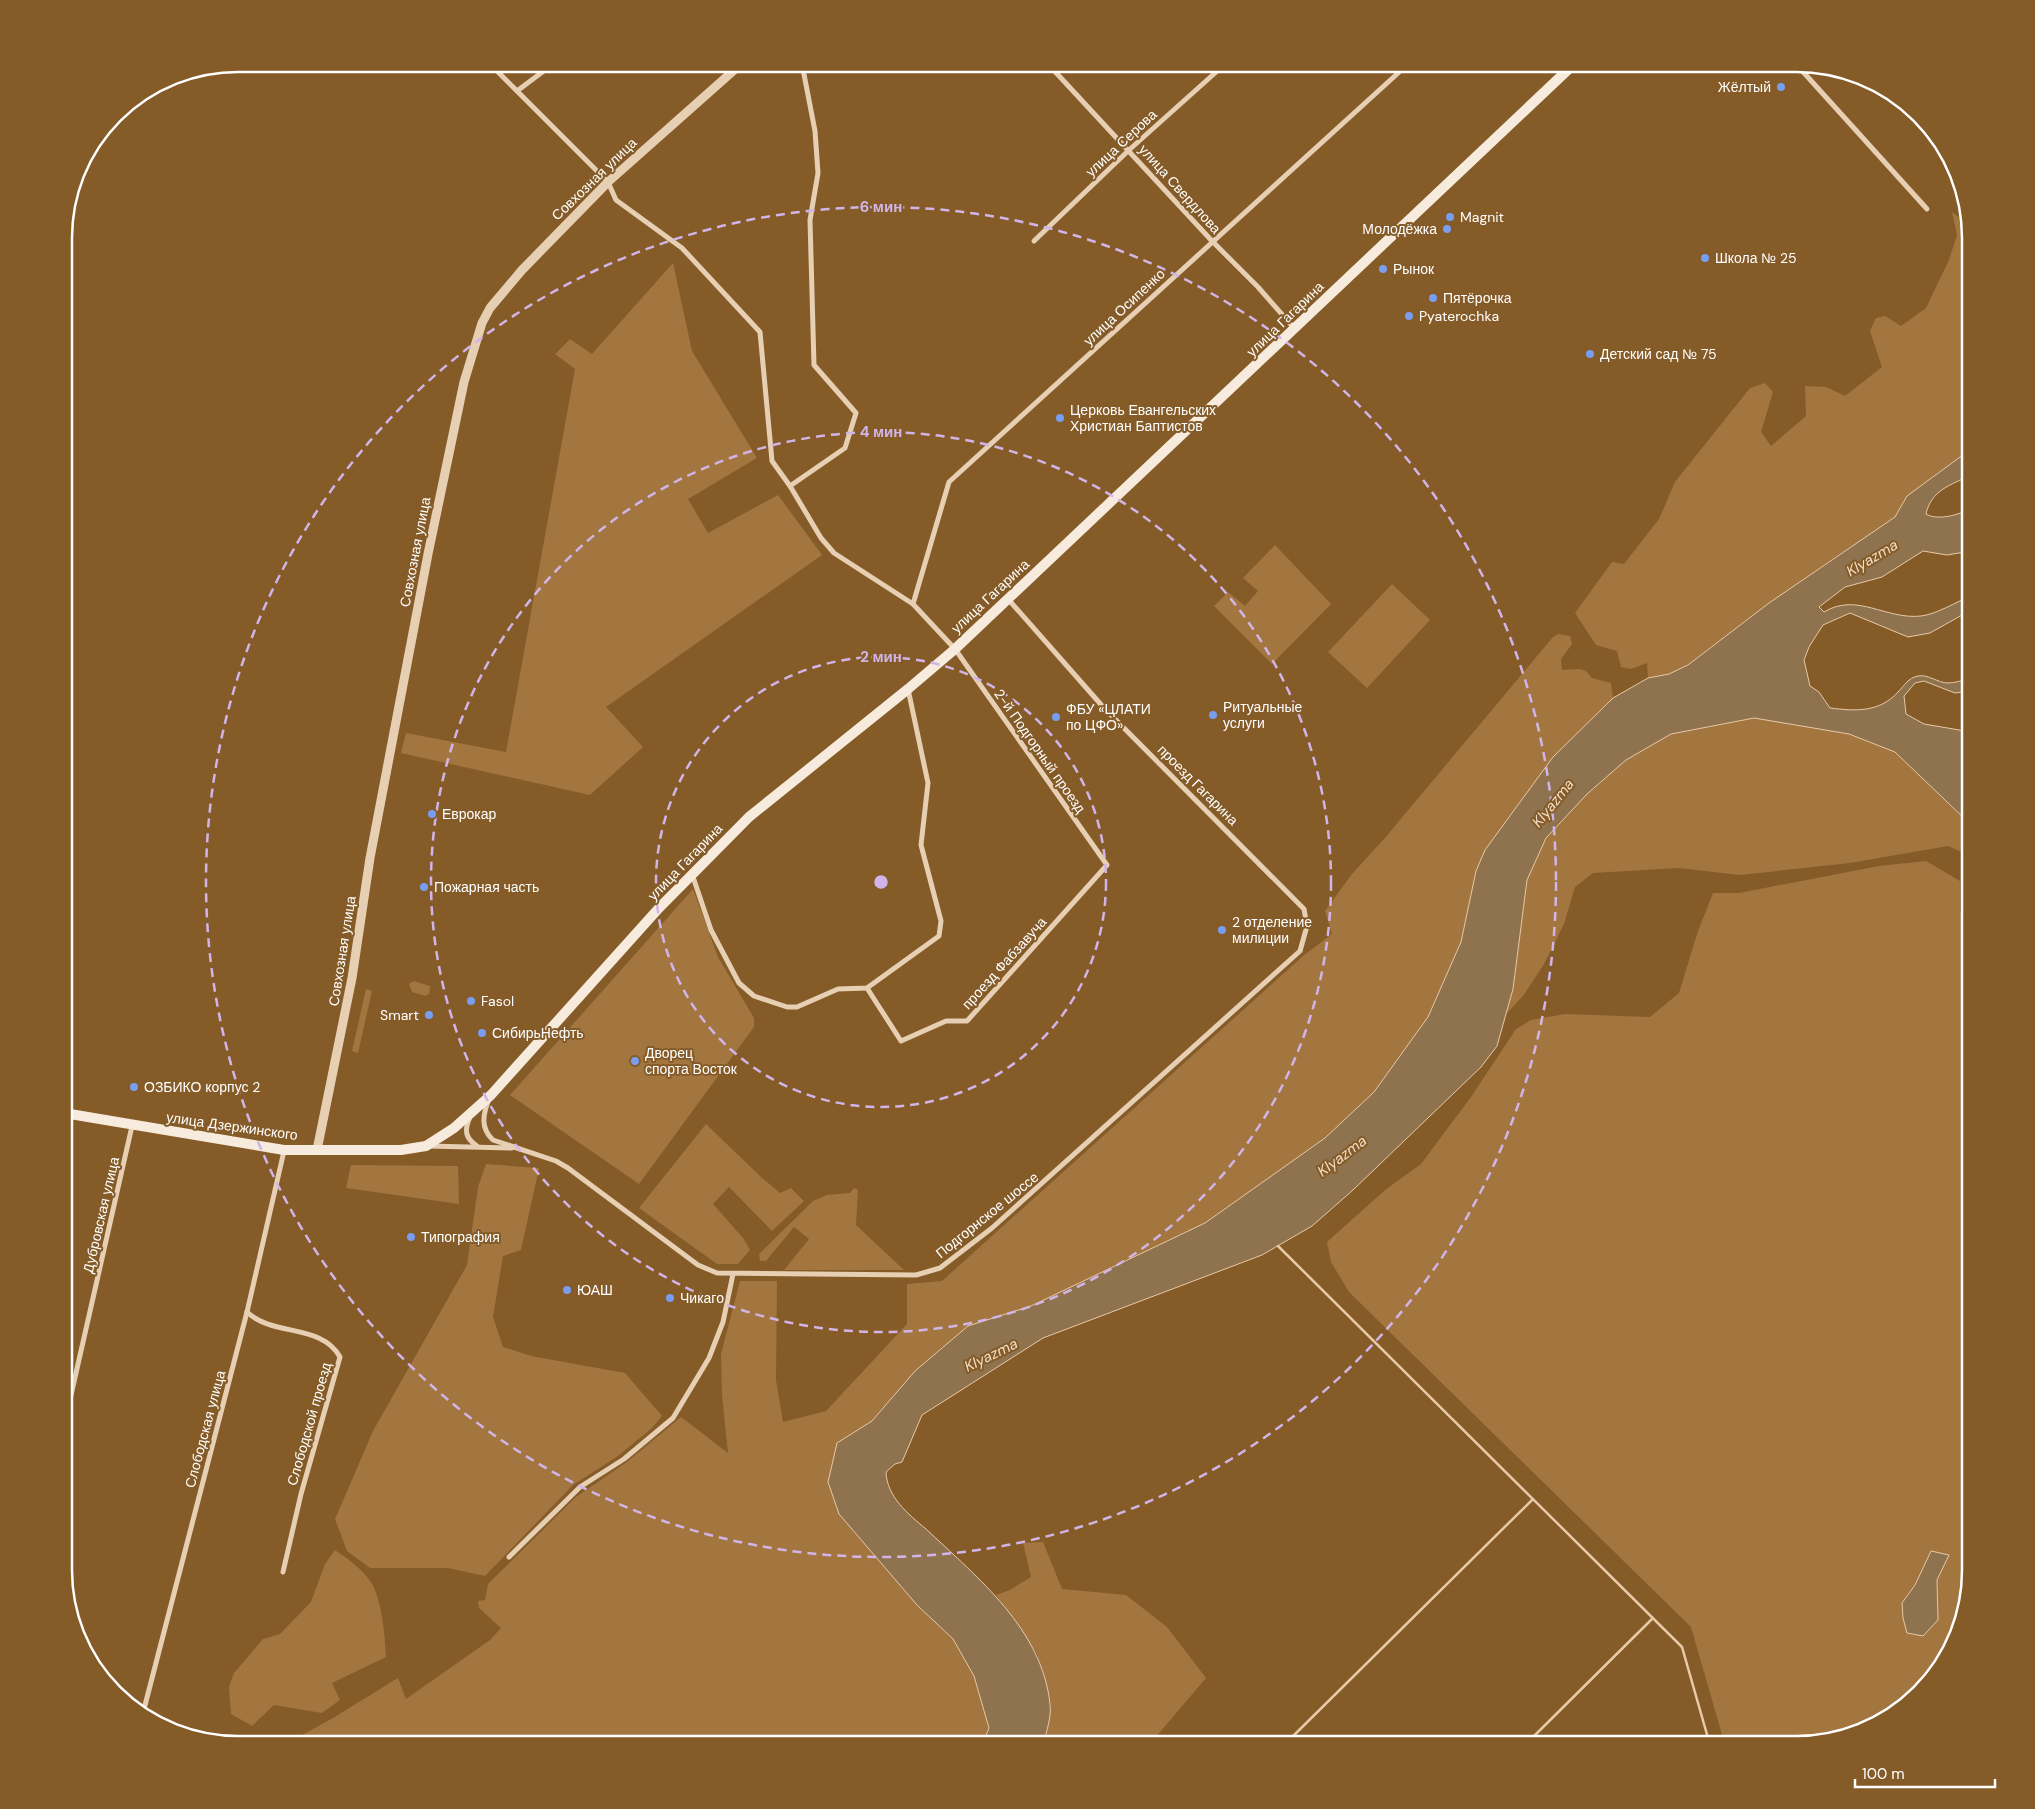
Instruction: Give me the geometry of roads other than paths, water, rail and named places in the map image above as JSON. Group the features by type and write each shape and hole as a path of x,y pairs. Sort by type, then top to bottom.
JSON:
{"main road":[{"name":"улица Гагарина","path":"426,1146 454,1128 491,1095 692,873 749,817 908,689 954,649 1566,72"},
{"name":"улица Дзержинского","path":"73,1115 284,1150 400,1150 426,1146"}],"street":[{"name":"2-й Подгорный проезд","path":"498,72 608,182 616,200 682,248 760,332 772,461 790,486 821,538 834,554 913,604 954,649 1107,865"},
{"path":"517,91 542,72"},
{"name":"Совхозная улица","path":"317,1150 352,978 370,858 428,554 464,382 477,337 490,308 502,292 608,182 732,72"},
{"path":"790,486 846,448 856,413 814,365 810,220 818,173 815,131 804,72"},
{"name":"улица Свердлова","path":"1056,72 1212,241 1258,287 1294,329"},
{"name":"улица Серова","path":"1034,241 1129,150 1216,72"},
{"name":"улица Осипенко","path":"913,604 949,482 1399,72"},
{"path":"1804,73 1927,209"},
{"name":"проезд Гагарина","path":"1008,599 1104,708 1304,909 1307,926 1300,951"},
{"path":"692,873 711,930 722,955 739,983 754,996 787,1007 797,1006 838,990 867,988 939,936 941,921 922,845 928,783 908,689"},
{"name":"проезд Фабзавуча","path":"867,988 901,1040 946,1021 966,1021 1107,865"},
{"name":"Подгорнское шоссе","path":"520,1148 568,1168 698,1265 717,1273 916,1275 940,1268 992,1228 1058,1171 1300,951"},
{"path":"491,1095 485,1109 485,1133 493,1140 520,1148"},
{"path":"473,1110 466,1131 469,1140 478,1146"},
{"name":"Дубровская улица","path":"73,1386 132,1126"},
{"path":"426,1146 520,1148"},
{"name":"Слободская улица","path":"145,1707 247,1312 284,1150"},
{"path":"509,1558 580,1488 624,1459 673,1418 709,1358 723,1322 733,1274"},
{"name":"Слободской проезд","path":"247,1312 255,1320 315,1336 333,1346 340,1357 304,1485 283,1572"}],"water":[{"name":"Klyazma","path":"1962,456 1962,479 1949,485 1937,494 1932,499 1926,514 1942,517 1962,512 1962,552 1947,555 1923,551 1882,577 1845,587 1819,607 1824,612 1848,605 1860,606 1908,616 1921,616 1962,600 1962,615 1930,633 1908,637 1850,613 1823,625 1809,647 1804,660 1810,686 1819,692 1830,708 1857,710 1875,707 1891,699 1909,680 1918,676 1926,676 1948,683 1962,681 1962,692 1955,693 1924,681 1915,683 1904,696 1906,714 1924,724 1962,730 1962,816 1895,752 1849,734 1754,718 1671,734 1626,760 1587,794 1546,838 1527,880 1513,989 1497,1046 1481,1067 1353,1190 1312,1226 1262,1255 1043,1338 922,1415 902,1462 895,1464 886,1472 890,1489 906,1511 966,1566 1004,1607 1021,1629 1035,1652 1045,1677 1050,1704 1045,1736 986,1736 989,1728 974,1676 953,1639 917,1605 839,1514 828,1482 837,1443 872,1421 915,1371 968,1326 1031,1306 1205,1223 1325,1138 1374,1092 1428,1017 1461,942 1476,871 1485,850 1553,757 1613,698 1648,678 1669,674 1688,665 1769,603 1895,517 1907,496"},
{"path":"1931,1551 1949,1555 1937,1580 1938,1620 1923,1636 1907,1633 1902,1603 1915,1585"}],"waterway":[{"path":"1278,1246 1682,1647 1707,1736"},
{"path":"1293,1736 1533,1499"},
{"path":"1534,1736 1653,1618"}],"place":[{"name":"Жёлтый","path":"1781,87"},
{"name":"Magnit","path":"1450,217"},
{"name":"Молодёжка","path":"1447,229"},
{"name":"Школа № 25","path":"1705,258"},
{"name":"Рынок","path":"1383,269"},
{"name":"Пятёрочка","path":"1433,298"},
{"name":"Pyaterochka","path":"1409,316"},
{"name":"Детский сад № 75","path":"1590,354"},
{"name":"Церковь Евангельских Христиан Баптистов","path":"1060,418"},
{"name":"Ритуальные услуги","path":"1213,715"},
{"name":"ФБУ «ЦЛАТИ по ЦФО»","path":"1056,717"},
{"name":"Еврокар","path":"432,814"},
{"name":"Пожарная часть","path":"424,887"},
{"name":"2 отделение милиции","path":"1222,930"},
{"name":"Fasol","path":"471,1001"},
{"name":"Smart","path":"429,1015"},
{"name":"СибирьНефть","path":"482,1033"},
{"name":"Дворец спорта Восток","path":"635,1061"},
{"name":"ОЗБИКО корпус 2","path":"134,1087"},
{"name":"Типография","path":"411,1237"},
{"name":"ЮАШ","path":"567,1290"},
{"name":"Чикаго","path":"670,1298"}]}
